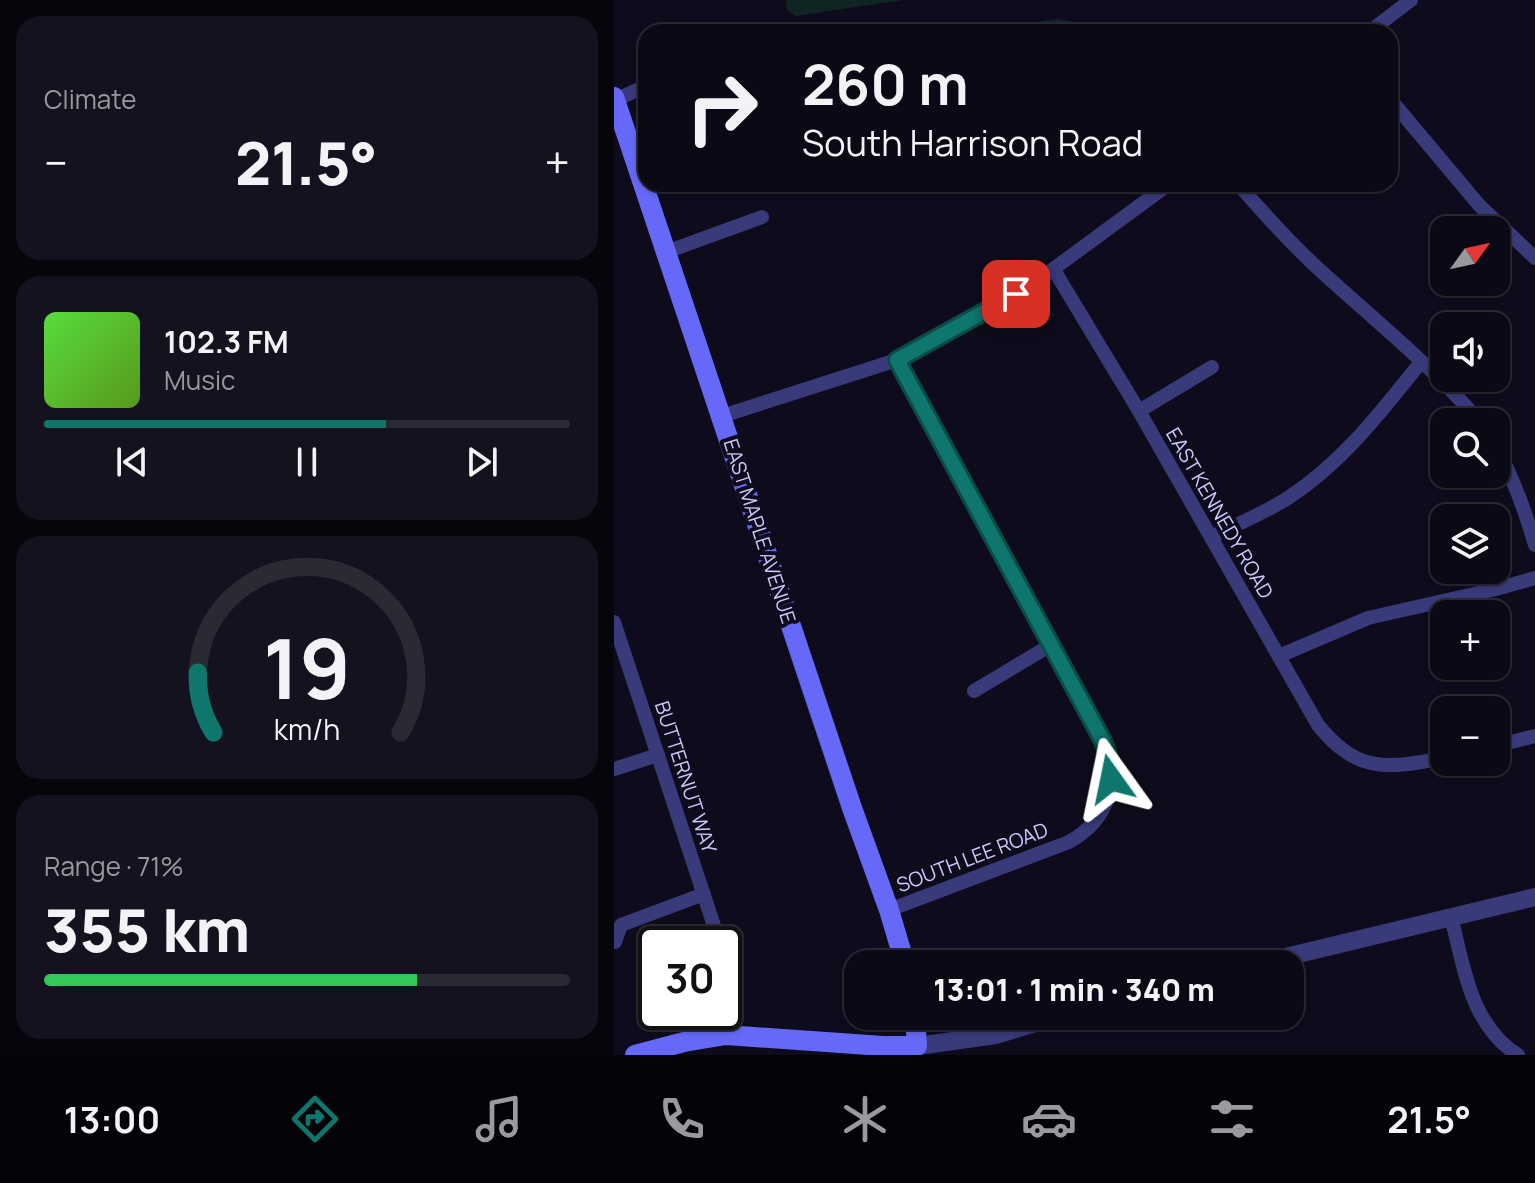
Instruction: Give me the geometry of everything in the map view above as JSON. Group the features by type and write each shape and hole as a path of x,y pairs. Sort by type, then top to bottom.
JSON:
{"main road":[{"name":"EAST MAPLE AVENUE","path":"614,98 638,169"},
{"name":"EAST MAPLE AVENUE","path":"646,192 901,950"},
{"path":"635,1055 726,1035 917,1046 916,1030"}],"street":[{"path":"1380,24 1411,0"},
{"path":"614,98 638,89"},
{"path":"1398,109 1479,205 1535,258"},
{"path":"722,416 897,360 991,310 1054,270 1158,192"},
{"path":"1245,192 1321,271 1468,408"},
{"path":"666,252 762,217"},
{"name":"EAST KENNEDY ROAD","path":"1054,270 1139,411 1318,725 1335,747 1353,759 1377,764 1430,760"},
{"path":"897,360 1051,645 974,691"},
{"path":"1211,537 1286,499 1318,476 1367,429 1421,362"},
{"path":"1139,411 1212,367"},
{"path":"1510,476 1520,496 1535,545"},
{"path":"1279,656 1368,618 1535,578"},
{"name":"BUTTERNUT WAY","path":"614,622 714,926"},
{"name":"SOUTH LEE ROAD","path":"889,910 1069,842 1085,834 1104,811 1111,779 1107,751 1051,645"},
{"path":"1510,742 1535,736"},
{"path":"614,769 658,755"},
{"path":"615,942 621,925 704,894"},
{"path":"1304,953 1535,897"},
{"path":"1451,917 1474,1002 1496,1038 1518,1055"},
{"path":"726,1030 726,1035"},
{"path":"917,1046 1013,1030"}],"green space":[{"path":"786,0 903,0 796,16 787,10"},
{"path":"1057,19 1087,24 1036,24"}],"route":[{"path":"1016,294 897,360 1103,741 1110,761 1111,779"}]}
